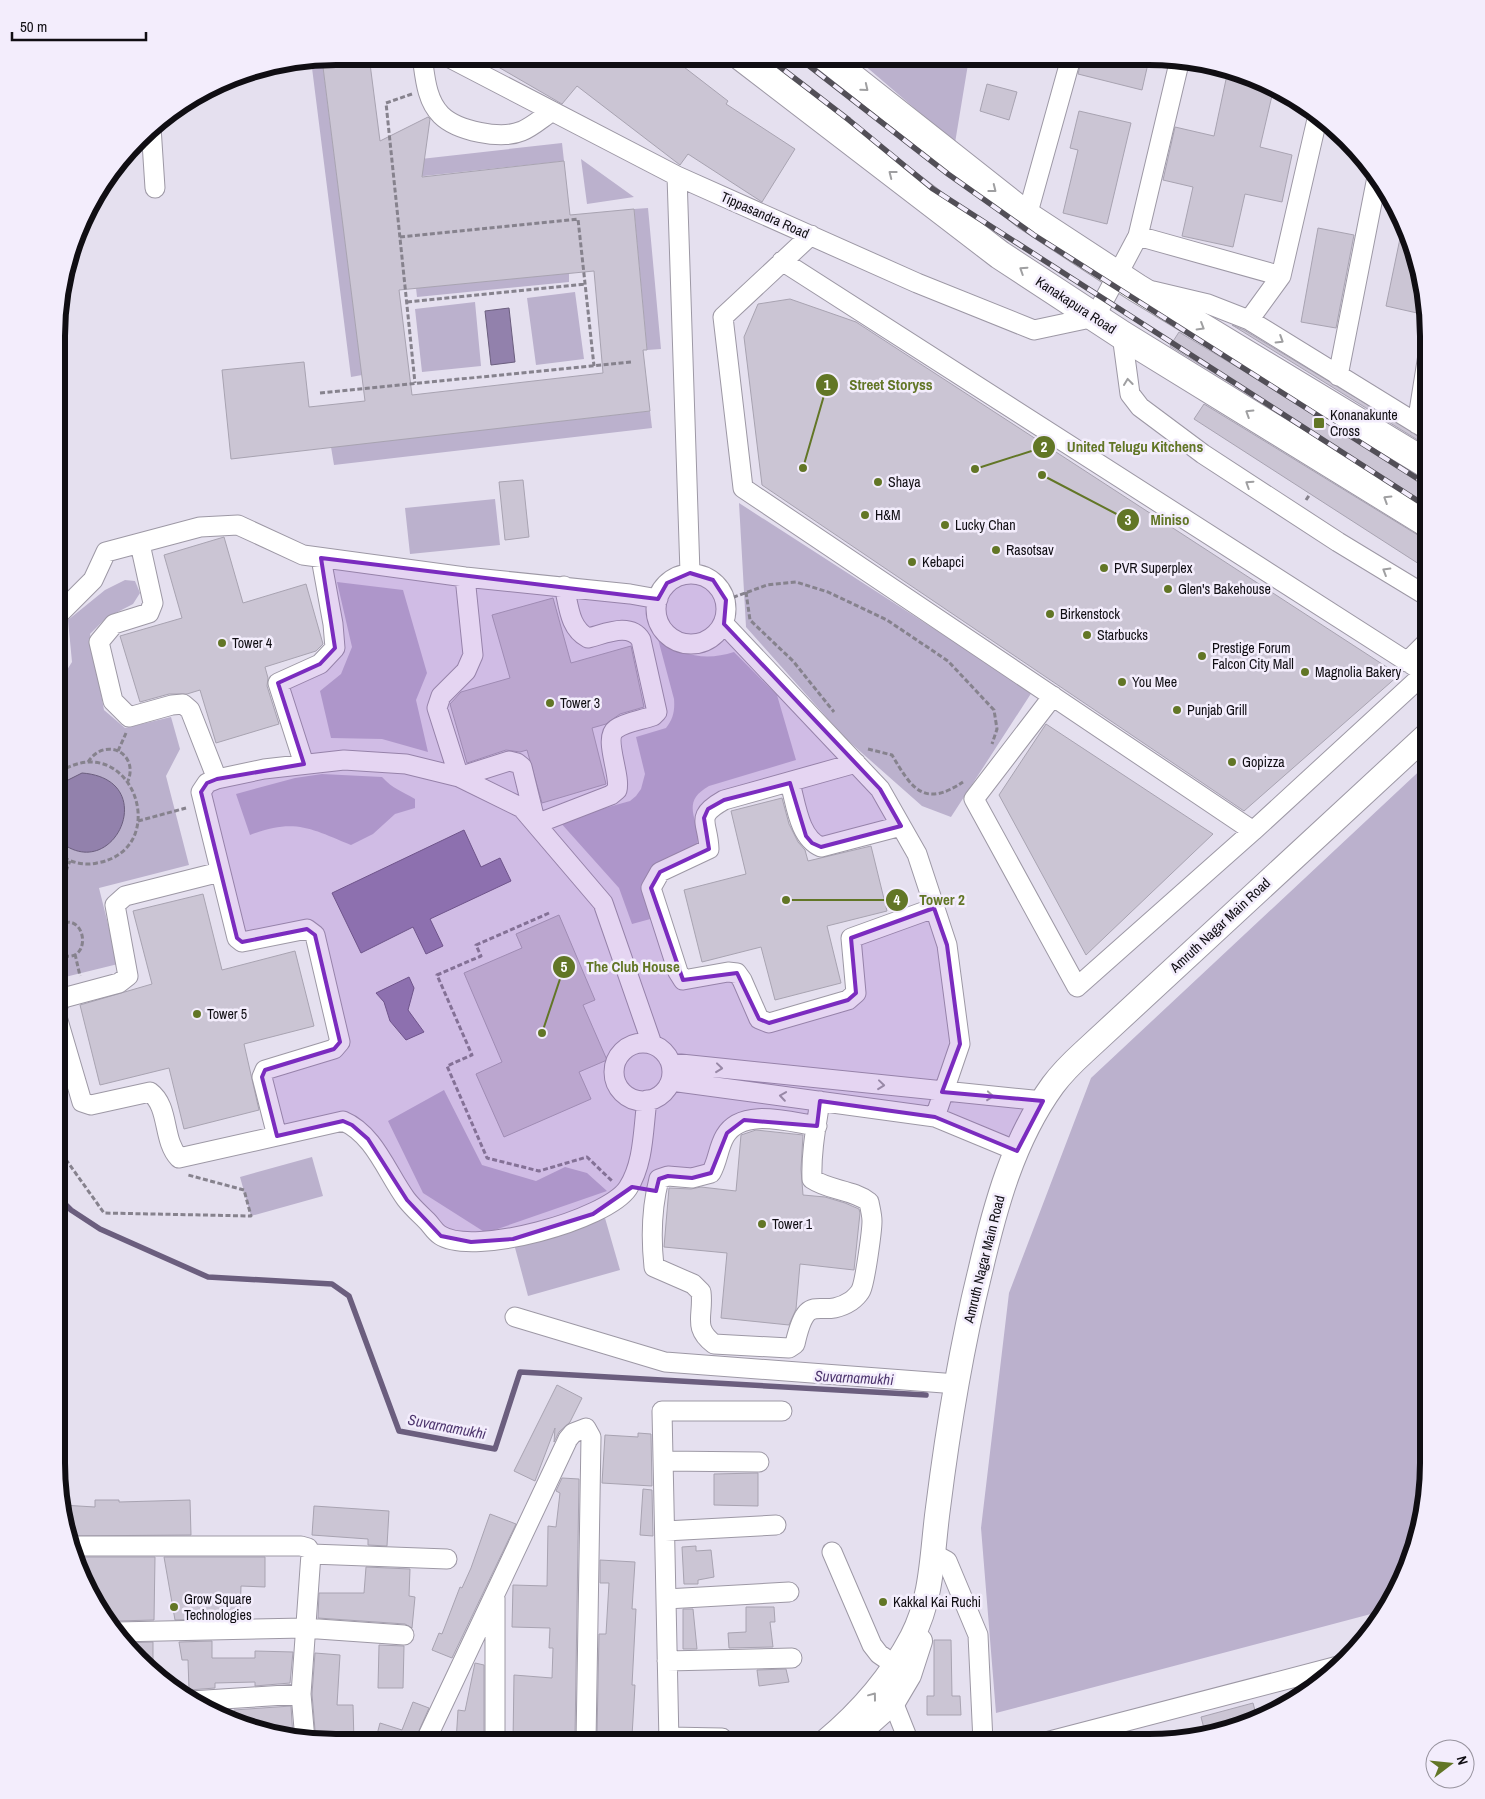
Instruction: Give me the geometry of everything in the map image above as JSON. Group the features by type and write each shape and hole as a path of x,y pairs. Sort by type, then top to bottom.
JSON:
{"highway":[{"name":"Kanakapura Road","path":"752,65 951,220 1000,255 1122,335 1420,518"},
{"path":"836,65 1027,216 1128,282 1420,460"}],"main road":[{"name":"Amruth Nagar Main Road","path":"834,1734 867,1704 895,1665 912,1636 928,1588 941,1557 938,1508 957,1384 972,1305 995,1207 1017,1151 1043,1101 1063,1072 1420,740"},
{"name":"Amruth Nagar Main Road","path":"857,1734 894,1702 909,1675 941,1557 968,1363 979,1307 1002,1218 1032,1144 1054,1103 1070,1078 1090,1057 1420,758"}],"street":[{"path":"423,65 427,89 441,115 470,131 478,133 521,132 551,112"},
{"name":"Tippasandra Road","path":"463,65 677,176 918,283 1034,330 1095,318"},
{"path":"1027,216 1069,65"},
{"path":"1095,318 1128,282 1178,67"},
{"path":"1248,320 1281,276 1316,123"},
{"path":"152,137 155,188"},
{"path":"677,176 682,386 690,572"},
{"path":"1338,376 1375,187"},
{"path":"811,235 723,317 743,488 1253,831"},
{"path":"1138,236 1281,276"},
{"path":"782,262 1420,670"},
{"path":"1128,282 1208,304 1248,320 1420,426"},
{"path":"1122,335 1130,394 1140,407 1203,454 1338,542 1420,592"},
{"path":"65,608 93,580 106,552 200,527 238,526 304,555 465,577 564,586 658,599"},
{"path":"140,544 153,603 149,613 114,624 99,642 113,701 129,717 172,705 183,704 190,710 216,780"},
{"path":"304,764 278,683 320,664 335,648 322,558"},
{"path":"690,572 713,580 726,600 724,624 712,639 693,645 673,640 660,626 656,606 658,599 667,583 690,572"},
{"path":"459,777 437,708 441,696 466,671 473,655 465,577"},
{"path":"536,824 611,795 617,790 619,782 610,742 611,734 616,729 653,716 657,712 646,659 638,635 632,630 622,630 588,638 578,633 573,623 564,586"},
{"path":"724,624 880,789 917,854 947,945 960,1044 935,1117"},
{"path":"1407,662 1420,649"},
{"path":"1053,696 974,799 1077,988 1253,831 1420,678"},
{"path":"277,1136 262,1077 265,1070 334,1049 340,1042 315,935 307,929 242,942 237,938 201,792 207,783 216,780 264,769 344,760 406,764 459,777 522,808 603,903 652,1044"},
{"path":"459,777 509,761 517,763 522,767 536,824"},
{"path":"856,763 724,800 708,809 704,818 709,849 660,872 654,879 651,888 678,972 683,980 728,972 737,973 759,1019 769,1023 778,1021 848,1000 856,994 851,938 934,908"},
{"path":"790,783 806,836 812,844 821,847 901,826"},
{"path":"65,997 119,983 128,976 115,905 125,896 220,872"},
{"path":"638,1043 652,1044 664,1051 671,1072 662,1094 647,1100 632,1098 619,1087 615,1072 616,1064 624,1050 638,1043"},
{"path":"65,1044 82,1102 91,1105 150,1092 158,1098 172,1151 179,1158 343,1121 352,1125 368,1139 407,1200 441,1236 471,1242 512,1239 593,1214 626,1189 638,1168 647,1100"},
{"path":"671,1072 1043,1101"},
{"path":"671,1072 820,1101 935,1117 1017,1151"},
{"path":"817,1126 766,1120 744,1120 732,1126 726,1134 711,1173 692,1178 668,1176 659,1179 656,1191 654,1267 693,1284 701,1292 699,1323 704,1336 714,1344 790,1348 795,1344 800,1322 805,1314 817,1308 833,1307 851,1301 861,1290 872,1220 869,1202 858,1194 824,1187 812,1179 811,1162 817,1126 820,1101"},
{"path":"626,1189 656,1191"},
{"path":"515,1317 665,1362 957,1384"},
{"path":"669,1734 662,1411 782,1411"},
{"path":"429,1734 568,1439 573,1433 586,1428 591,1437 586,1734"},
{"path":"663,1461 759,1462"},
{"path":"665,1531 776,1525"},
{"path":"78,1546 301,1546 308,1548 311,1554 304,1628 301,1694 304,1732"},
{"path":"832,1552 872,1645 879,1654 895,1665"},
{"path":"311,1554 447,1559"},
{"path":"941,1557 978,1635 983,1734"},
{"path":"666,1599 789,1592"},
{"path":"495,1594 496,1734"},
{"path":"124,1632 304,1628 404,1635"},
{"path":"667,1661 792,1658"},
{"path":"1076,1734 1327,1668"},
{"path":"204,1700 301,1694"},
{"path":"894,1702 906,1734"}],"path":[{"path":"415,383 386,103 427,89"},
{"path":"400,237 578,220 594,366"},
{"path":"407,302 585,284"},
{"path":"320,393 631,362"},
{"path":"726,600 767,585 796,582 828,592 887,620 948,660 994,710 997,729 991,749"},
{"path":"746,592 750,620 793,662 838,717"},
{"path":"861,744 869,750 892,755 909,784 928,795 948,792 967,779"},
{"path":"88,762 98,751 112,749 118,751 128,761 130,775 128,781"},
{"path":"65,768 88,762 110,767 128,781 138,802 138,821 129,843 113,858 92,864 70,861 65,858"},
{"path":"138,821 204,803"},
{"path":"65,872 70,861"},
{"path":"549,913 476,945 481,956 437,975 472,1055 447,1066 487,1158 539,1171 587,1157 626,1189"},
{"path":"65,923 73,924 79,928 84,939 83,945 75,954 69,956 65,955"},
{"path":"65,1158 104,1213"}],"highlighted area":[{"path":"321,558 658,599 667,583 690,573 713,580 726,600 724,624 880,789 901,826 821,847 812,843 806,836 790,783 724,800 708,809 704,818 709,849 660,872 651,888 683,980 737,973 759,1019 769,1023 848,1000 856,993 851,938 934,908 947,945 960,1044 942,1092 1043,1101 1017,1151 935,1117 820,1101 817,1126 744,1120 727,1133 711,1173 692,1178 668,1176 659,1179 656,1191 632,1187 593,1214 513,1239 471,1242 441,1236 407,1200 368,1139 352,1125 343,1121 277,1136 262,1077 265,1070 334,1049 340,1042 315,935 307,929 242,942 237,938 201,792 207,783 217,779 304,764 278,683 320,664 335,648"}],"shaded area":[{"path":"864,65 968,65 955,143"},
{"path":"312,66 323,66 362,375 351,377"},
{"path":"562,143 564,161 405,178 403,161"},
{"path":"581,159 634,197 587,204"},
{"path":"648,208 661,349 647,350 634,209"},
{"path":"569,273 569,282 417,297 416,288"},
{"path":"575,292 584,359 536,365 527,298"},
{"path":"475,302 481,366 422,372 415,309"},
{"path":"509,308 515,362 491,365 485,311"},
{"path":"650,411 652,428 334,465 331,447"},
{"path":"495,499 500,545 410,554 405,508"},
{"path":"739,503 1032,692 951,817 922,806 845,738 746,627"},
{"path":"125,580 135,581 140,593 133,604 106,618 90,634 104,710 125,728 171,717 180,749 166,776 189,865 99,888 118,964 65,977 65,673 72,662 68,620 105,590"},
{"path":"337,582 403,590 427,673 416,700 428,752 382,739 331,738 320,691 341,674 352,647"},
{"path":"658,639 685,653 694,655 714,656 734,652 777,695 796,760 709,786 700,793 694,800 693,807 698,837 697,846 663,864 654,918 632,924 619,888 559,821 630,801 641,789 645,774 636,737 666,728 674,711 674,699"},
{"path":"1420,770 1420,1463 1415,1516 1406,1550 1392,1583 1375,1613 996,1713 981,1528 1009,1293 1091,1078"},
{"path":"82,773 106,780 120,793 125,809 121,827 111,841 96,851 78,851 65,844 65,782"},
{"path":"322,774 382,777 394,787 415,799 415,808 395,814 373,834 351,845 302,827 279,827 250,835 236,794 295,778"},
{"path":"464,830 481,867 500,858 511,881 430,919 443,946 426,954 413,927 361,953 332,893"},
{"path":"409,977 414,988 408,1010 424,1032 406,1040 390,1021 384,1002 376,993"},
{"path":"444,1090 482,1165 536,1181 565,1167 587,1173 607,1191 486,1233 423,1193 388,1121"},
{"path":"312,1157 323,1196 251,1216 240,1177"},
{"path":"605,1218 620,1270 528,1296 514,1244"}],"building":[{"path":"370,65 380,141 428,117 430,119 422,177 564,161 570,215 634,209 647,350 643,350 650,411 231,459 222,370 304,362 309,407 365,401 323,66","holes":["594,271 603,373 412,395 399,290"]},
{"path":"495,65 681,65 728,101 726,104 795,149 762,202 688,154 680,165 577,86 562,104"},
{"path":"1080,65 1148,65 1142,90 1078,74"},
{"path":"1227,76 1272,95 1260,147 1292,155 1282,202 1245,194 1233,247 1182,236 1193,187 1163,180 1175,127 1214,136"},
{"path":"987,84 1017,92 1009,120 980,111"},
{"path":"1079,111 1131,123 1107,224 1063,213 1078,150 1070,148"},
{"path":"1318,228 1354,235 1336,328 1301,322"},
{"path":"1401,236 1415,283 1419,313 1386,306"},
{"path":"790,299 856,322 1399,675 1244,811 762,485 744,337 758,304"},
{"path":"1232,325 1244,330 1420,437 1420,441"},
{"path":"1179,332 1420,477 1420,499 1170,346"},
{"path":"1204,404 1420,536 1420,562 1419,564 1194,419"},
{"path":"523,480 529,537 505,540 499,482"},
{"name":"Tower 4","path":"224,537 243,603 306,584 323,644 316,651 265,667 268,678 267,686 279,724 216,743 200,690 187,694 169,694 140,702 120,636 182,618 164,555"},
{"name":"Tower 3","path":"553,598 571,663 631,646 644,707 620,714 606,724 592,728 606,784 542,803 527,750 520,752 506,750 467,763 450,704 461,692 510,678 492,615"},
{"path":"1046,724 1213,834 1086,955 999,795"},
{"path":"782,798 789,824 798,842 805,850 808,861 871,846 887,911 827,926 841,983 775,1000 761,947 702,962 684,890 746,874 731,811"},
{"name":"Tower 5","path":"203,894 222,970 295,951 314,1026 244,1044 259,1110 184,1129 169,1068 100,1085 80,1005 152,984 133,911"},
{"path":"559,915 595,1000 583,1005 607,1060 579,1072 591,1099 504,1137 476,1074 502,1062 464,973 522,948 516,934"},
{"name":"Tower 1","path":"756,1130 803,1135 801,1169 803,1195 825,1197 845,1203 859,1209 860,1213 854,1270 800,1264 796,1309 789,1325 721,1318 727,1253 664,1247 669,1188 691,1189 701,1187 736,1191 741,1135"},
{"path":"557,1385 582,1398 570,1422 559,1432 554,1442 555,1428 535,1481 514,1471"},
{"path":"638,1433 651,1434 652,1486 602,1483 605,1435 638,1437"},
{"path":"758,1473 758,1506 714,1505 714,1474"},
{"path":"562,1478 579,1479 575,1734 513,1734 514,1675 552,1678 553,1648 549,1648 550,1628 512,1627 513,1585 547,1586 548,1526 556,1527 560,1493 556,1491"},
{"path":"643,1489 652,1490 653,1536 640,1535"},
{"path":"95,1500 119,1500 119,1502 190,1500 191,1535 75,1536 68,1505 95,1507"},
{"path":"314,1506 389,1511 387,1546 368,1545 368,1539 312,1535"},
{"path":"490,1514 516,1524 452,1658 432,1650 439,1633 442,1634 460,1587 462,1588 471,1568"},
{"path":"696,1546 696,1551 711,1550 714,1577 698,1580 698,1584 684,1584 682,1547"},
{"path":"82,1557 155,1557 154,1620 116,1621 101,1599"},
{"path":"164,1557 265,1557 265,1587 241,1586 240,1618 175,1620"},
{"path":"600,1560 635,1562 632,1609 636,1609 632,1685 635,1685 632,1734 597,1734 599,1634 606,1634 609,1583 600,1583"},
{"path":"366,1567 410,1569 409,1596 415,1597 412,1628 405,1624 318,1618 319,1593 364,1593"},
{"path":"746,1607 774,1607 775,1622 770,1622 773,1647 729,1648 728,1633 746,1632"},
{"path":"683,1609 693,1609 697,1649 683,1649"},
{"path":"934,1640 951,1640 952,1696 960,1696 961,1715 927,1715 927,1696 934,1696"},
{"path":"212,1641 212,1658 255,1658 255,1651 293,1652 290,1683 255,1686 255,1682 215,1683 215,1688 189,1690 188,1660 182,1660 179,1642"},
{"path":"153,1642 153,1663 144,1655 133,1643"},
{"path":"379,1645 404,1646 403,1688 378,1688"},
{"path":"315,1653 340,1655 337,1705 353,1705 354,1734 315,1733 312,1694"},
{"path":"475,1663 484,1665 484,1734 456,1734 458,1710 465,1711"},
{"path":"786,1669 789,1682 759,1686 757,1670"},
{"path":"413,1702 429,1708 418,1734 377,1734 380,1723 402,1730"},
{"path":"1253,1703 1255,1712 1236,1720 1204,1729 1201,1717"},
{"path":"291,1706 293,1731 249,1720 234,1714 234,1710"}],"waterway":[{"name":"Suvarnamukhi","path":"65,1204 100,1229 208,1277 332,1284 349,1296 399,1431 495,1449 520,1372 926,1395"}],"railway":[{"path":"777,65 849,120 933,189 1420,502"},
{"path":"808,65 948,174 1034,235 1420,480"}],"place":[{"name":"Konanakunte Cross","path":"1319,423"},
{"name":"Street Storyss","path":"803,468"},
{"name":"United Telugu Kitchens","path":"975,469"},
{"name":"Miniso","path":"1042,475"},
{"name":"Shaya","path":"878,482"},
{"name":"H&M","path":"865,515"},
{"name":"Lucky Chan","path":"945,525"},
{"name":"Rasotsav","path":"996,550"},
{"name":"Kebapci","path":"912,562"},
{"name":"PVR Superplex","path":"1104,568"},
{"name":"Glen's Bakehouse","path":"1168,589"},
{"name":"Birkenstock","path":"1050,614"},
{"name":"Starbucks","path":"1087,635"},
{"name":"Tower 4","path":"222,643"},
{"name":"Prestige Forum Falcon City Mall","path":"1202,656"},
{"name":"Magnolia Bakery","path":"1305,672"},
{"name":"You Mee","path":"1122,682"},
{"name":"Tower 3","path":"550,703"},
{"name":"Punjab Grill","path":"1177,710"},
{"name":"Gopizza","path":"1232,762"},
{"name":"Tower 2","path":"786,900"},
{"name":"Tower 5","path":"197,1014"},
{"name":"The Club House","path":"542,1033"},
{"name":"Tower 1","path":"762,1224"},
{"name":"Kakkal Kai Ruchi","path":"883,1602"},
{"name":"Grow Square Technologies","path":"174,1607"}]}
